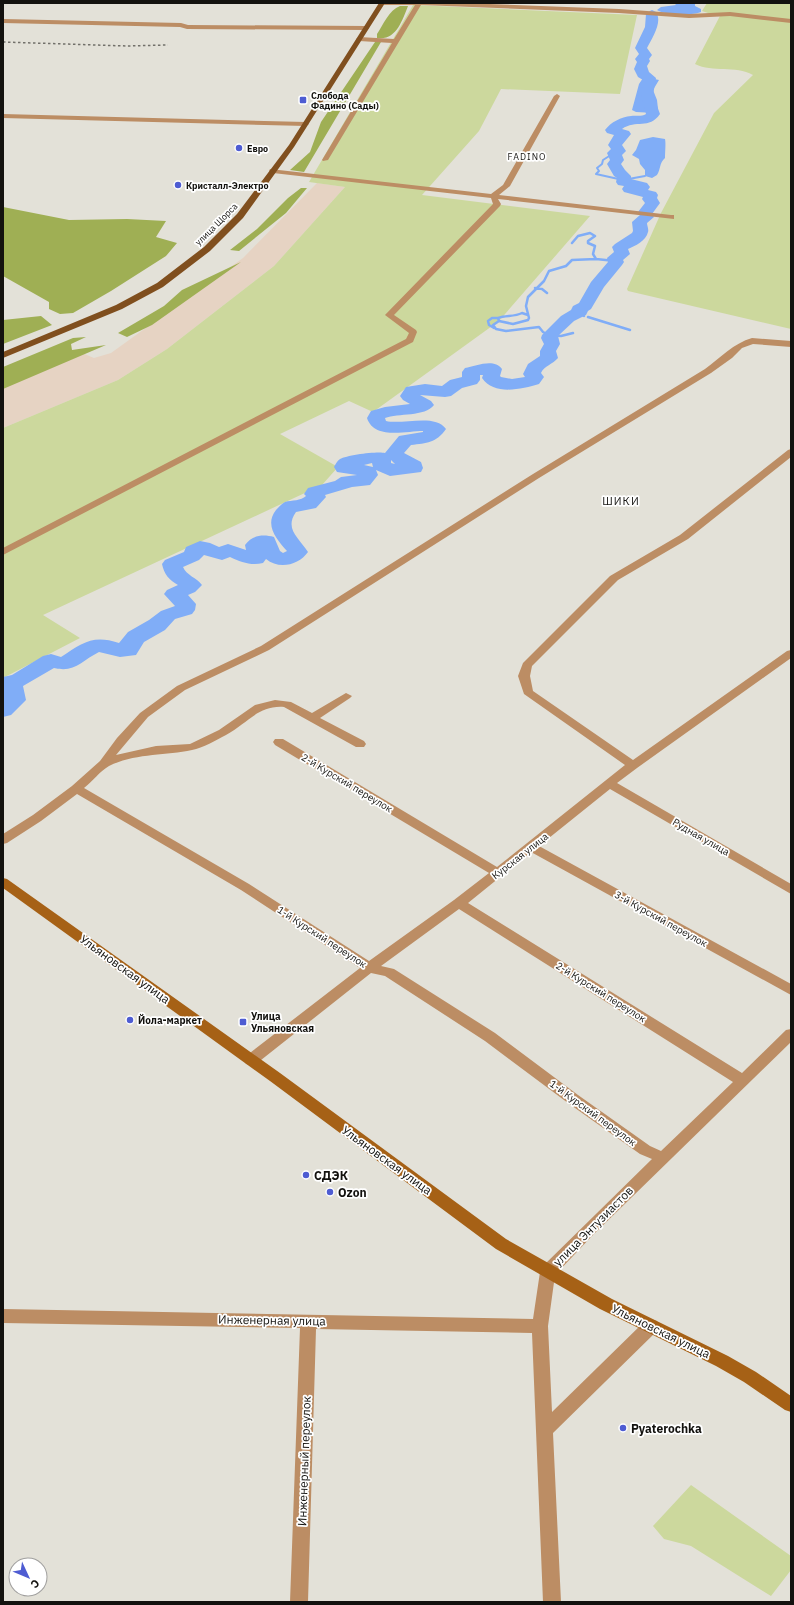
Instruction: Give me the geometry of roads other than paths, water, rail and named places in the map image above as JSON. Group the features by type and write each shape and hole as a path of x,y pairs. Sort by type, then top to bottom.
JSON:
{"main road":[{"name":"улица Щорса","path":"3,355 119,307 160,285 207,249 240,216 273,171 306,124 382,3"},
{"name":"Ульяновская улица","path":"3,882 251,1060 501,1244 606,1304 729,1365 750,1377 791,1405"}],"street":[{"path":"382,3 419,3 619,11 689,16 730,14 791,21"},
{"path":"325,160 419,3"},
{"path":"619,11 632,6"},
{"path":"3,21 187,26 366,28"},
{"path":"359,39 397,41"},
{"path":"493,196 506,186 557,96"},
{"path":"3,116 306,124"},
{"path":"273,171 671,217"},
{"path":"3,552 410,340 413,332 389,315 497,204 493,196"},
{"path":"3,840 76,789 104,764 121,741 144,715 181,688 265,648 536,476 708,371 729,356 739,346 752,341 791,344"},
{"path":"633,765 528,692 524,676 528,665 614,578 684,537 791,452"},
{"name":"Курская улица","path":"251,1060 369,968 459,903 532,847 633,765 791,653"},
{"path":"312,718 346,696"},
{"path":"104,764 133,754 156,750 192,747 223,732 259,707 275,703 287,704 360,744"},
{"name":"2-й Курский переулок","path":"279,742 498,873"},
{"name":"Рудная улица","path":"610,784 791,890"},
{"name":"1-й Курский переулок","path":"76,789 245,887 369,968 389,972 484,1033 573,1100 645,1150 664,1158"},
{"name":"3-й Курский переулок","path":"532,847 791,990"},
{"name":"2-й Курский переулок","path":"459,903 743,1081"},
{"name":"улица Энтузиастов","path":"552,1602 540,1326 548,1272 587,1232 791,1034"},
{"name":"Инженерная улица","path":"3,1316 540,1326"},
{"name":"Инженерный переулок","path":"299,1602 308,1321"},
{"path":"545,1430 651,1326"}],"water":[{"path":"674,3 695,3 695,6 701,9 701,12 679,14 666,13 657,10 661,7 676,5"},
{"path":"643,78 659,80 653,90 657,100 658,109 655,113 636,112 632,110 639,84"},
{"path":"653,137 665,139 665,158 657,175 652,178 645,176 645,170 640,164 639,159 632,155 640,140"}],"waterway":[{"path":"645,212 653,203 649,199 651,195 629,189 643,187 642,186 623,182 624,176 619,173 614,164 617,160 614,153 619,151 615,145 617,140 624,134 612,130 626,121 644,120 653,114 647,95 650,78 642,74 643,71 640,69 642,68 641,66 644,61 641,59 646,55 641,48 651,27 652,14"},
{"path":"614,153 603,160 602,164 597,168 599,171 596,174 623,180 645,176"},
{"path":"379,457 381,458 382,466 390,470 414,468 414,466 400,459 394,453 405,440 426,438 432,435 432,432 437,429 424,426 393,427 378,424 376,418 377,415 385,412 412,409 425,405 409,396 412,391 425,389 445,392 456,384 471,380 471,372 490,368 493,369 491,378 500,383 518,384 533,380 535,377 532,374 534,368 549,358 548,351 552,344 549,338 551,334 559,329 568,318 580,312 579,309 585,306 597,285 616,262 615,258 622,254 620,247 638,237 641,231 639,222 647,217"},
{"path":"572,243 578,236 590,233 595,236 588,241 588,243 595,246 593,254 596,259"},
{"path":"537,288 544,281 549,271 566,266 572,260 596,259"},
{"path":"596,259 615,261"},
{"path":"499,321 513,324 528,320 529,318 526,306 528,297 537,288"},
{"path":"537,288 542,289 547,293"},
{"path":"498,318 522,313 528,315"},
{"path":"578,313 584,316"},
{"path":"588,317 630,330"},
{"path":"494,328 489,325 488,321 492,318 498,318"},
{"path":"499,321 493,325 496,329 506,331 539,327 543,332 549,335 561,336 573,333"},
{"path":"3,710 15,700 13,696 14,691 11,687 13,685 10,682 18,681 51,661 64,664 96,645 120,651 128,650 130,648 129,644 136,637 157,625 168,615 185,610 186,604 174,594 192,585 177,575 172,564 192,556 196,553 193,551 200,547 222,554 228,550 256,559 258,555 255,545 263,541 267,541 271,553 278,559 281,560 296,555 298,552 284,536 282,528 282,515 290,507 309,504 316,497 314,494 315,492 342,485 348,481 363,481 369,475 367,471 343,467 347,463 366,459"}],"railway":[{"path":"3,42 127,46 168,45"}],"place":[{"name":"Слобода Фадино (Сады)","path":"303,100"},
{"name":"Евро","path":"239,148"},
{"name":"Кристалл-Электро","path":"178,185"},
{"name":"Йола-маркет","path":"130,1020"},
{"name":"Улица Ульяновская","path":"243,1022"},
{"name":"СДЭК","path":"306,1175"},
{"name":"Ozon","path":"330,1192"},
{"name":"Pyaterochka","path":"623,1428"}],"district":[{"name":"FADINO","path":"527,156"},
{"name":"ШИКИ","path":"621,501"}]}
